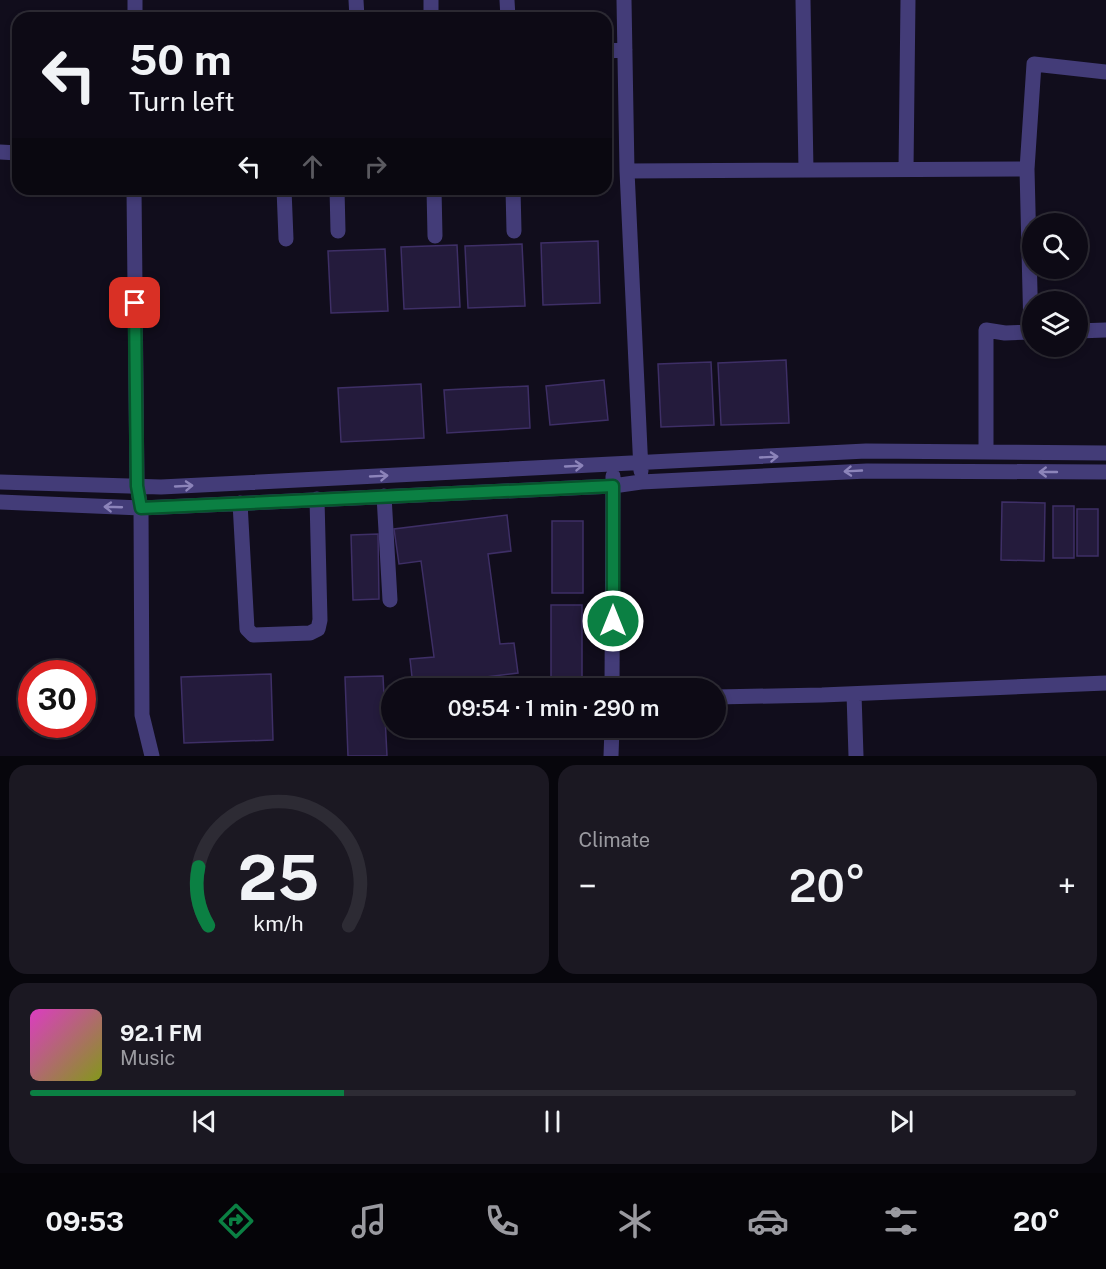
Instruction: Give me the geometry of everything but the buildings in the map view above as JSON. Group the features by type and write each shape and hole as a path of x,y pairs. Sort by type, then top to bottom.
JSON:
{"street":[{"path":"624,0 627,171 641,482"},
{"path":"803,0 806,170"},
{"path":"906,170 908,0"},
{"path":"612,51 625,50"},
{"path":"1030,291 1027,169 1034,64 1106,72"},
{"path":"627,171 1027,169"},
{"path":"134,195 137,486 141,508 142,715 152,756"},
{"path":"284,195 286,239"},
{"path":"337,195 338,231"},
{"path":"434,195 435,236"},
{"path":"513,195 514,231"},
{"path":"986,452 986,330 1022,332"},
{"path":"1088,331 1106,330"},
{"path":"0,482 161,487 866,452 1106,453"},
{"path":"612,678 613,464"},
{"path":"0,502 141,508 613,486 641,482 867,471 1106,472"},
{"path":"384,496 390,600"},
{"path":"240,503 247,628 253,635 310,633 318,629 320,620 317,499"},
{"path":"726,697 854,694 1106,683"},
{"path":"854,694 856,756"},
{"path":"611,756 612,738"}],"route":[{"path":"135,303 137,486 141,508 613,486 613,621"}]}
